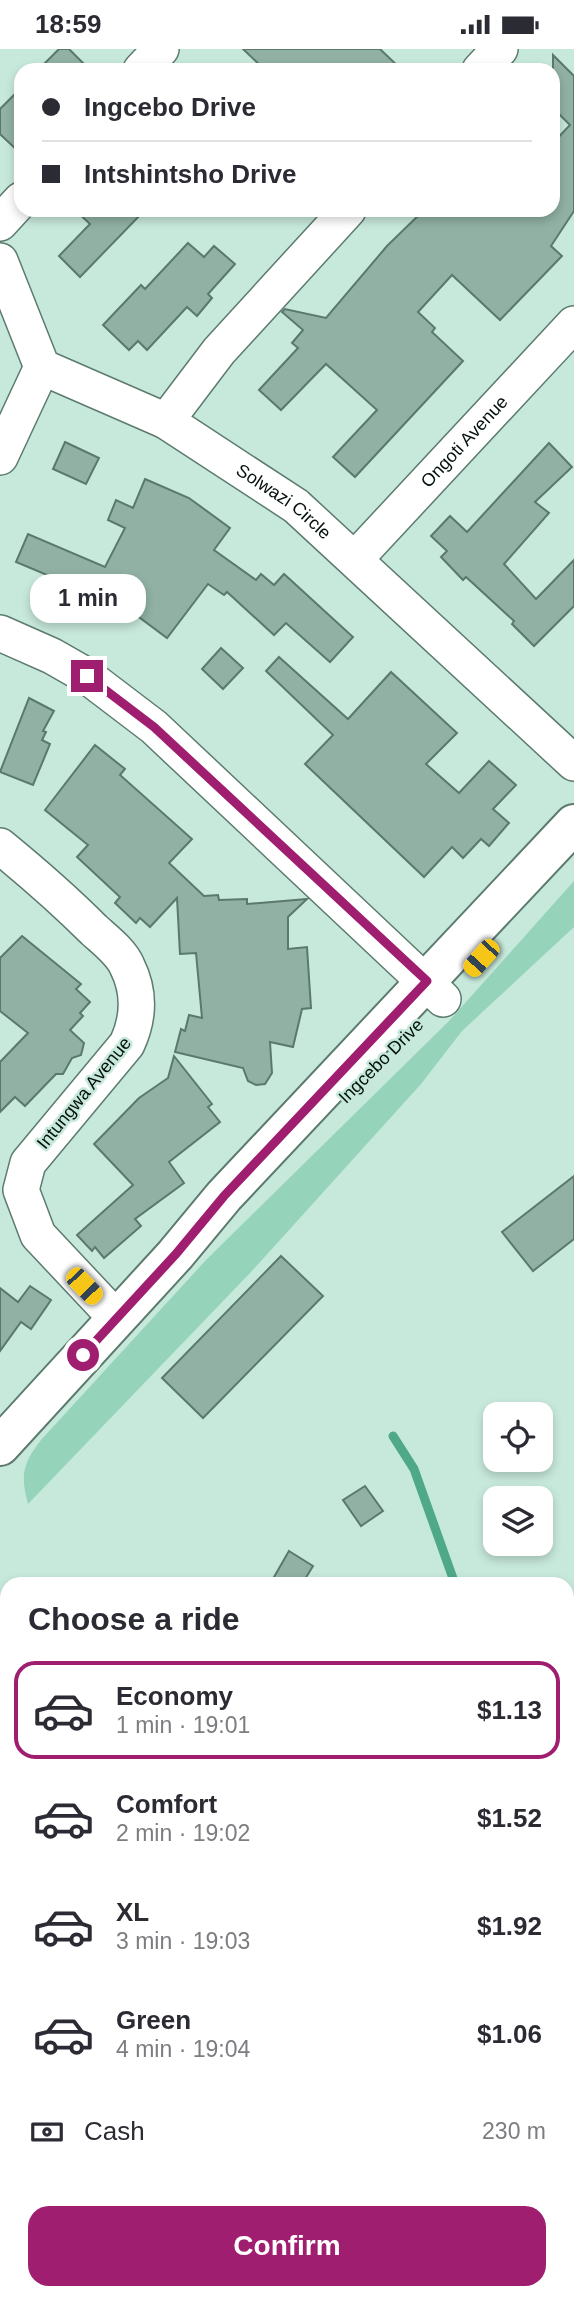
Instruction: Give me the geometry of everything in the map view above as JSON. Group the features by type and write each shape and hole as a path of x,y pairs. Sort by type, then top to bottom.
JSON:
{"main road":[{"name":"Ingcebo Drive","path":"435,990 574,824"},
{"name":"Ingcebo Drive","path":"0,1446 175,1255 224,1196 574,855"}],"street":[{"path":"148,63 161,49"},
{"path":"487,63 500,49"},
{"path":"0,223 14,208"},
{"path":"166,421 219,351 342,217"},
{"path":"0,261 42,367 0,457"},
{"name":"Ongoti Avenue","path":"356,558 574,324"},
{"name":"Solwazi Circle","path":"42,367 166,421 296,506 356,558 574,763"},
{"path":"0,633 52,656 87,676 154,727 435,990"},
{"name":"Intungwa Avenue","path":"0,846 45,882 114,948 127,964 136,989 135,1027 127,1044 28,1163 21,1190 38,1235 116,1318"}],"green space":[{"path":"574,881 574,927 462,1031 421,1084 251,1272 28,1504 24,1485 25,1470 30,1456 41,1440 206,1260 449,1021"}],"building":[{"path":"59,49 69,49 83,63 45,63"},
{"path":"243,49 380,49 395,63 258,63"},
{"path":"553,55 574,76 574,211 551,246 562,256 500,320 452,275 418,312 435,328 432,332 463,361 355,477 333,457 377,410 326,364 281,410 259,390 298,348 292,343 303,330 282,312 285,309 326,318 387,246 417,217 560,217 560,136 570,125 560,115 560,63 553,63"},
{"path":"14,95 14,147 0,134 0,109"},
{"path":"82,217 138,217 80,277 59,256 90,224"},
{"path":"188,243 204,257 214,246 235,264 208,294 212,298 197,316 187,307 147,350 138,341 129,350 103,325 141,285 145,289"},
{"path":"65,442 99,458 86,484 53,469"},
{"path":"549,443 572,467 535,502 549,513 504,564 536,599 574,560 574,606 534,646 512,624 514,621 466,577 463,580 441,557 447,551 431,536 450,516 467,532"},
{"path":"145,479 189,498 230,528 214,550 256,580 261,574 274,585 284,574 353,637 330,662 286,623 274,635 227,592 224,595 208,584 167,638 128,609 16,562 28,534 105,567 125,528 108,520 116,500 133,508"},
{"path":"221,648 243,668 223,689 202,669"},
{"path":"279,657 348,719 391,672 457,733 426,764 459,793 489,761 516,785 493,809 509,823 489,846 481,839 463,858 452,847 424,877 305,764 333,735 266,671"},
{"path":"29,698 54,711 43,731 46,732 42,740 50,744 33,785 0,772"},
{"path":"95,745 125,769 120,775 192,839 169,863 204,896 218,895 219,900 247,899 247,904 307,899 288,917 288,949 307,947 311,1008 302,1009 293,1047 270,1042 272,1073 265,1084 256,1085 248,1081 243,1068 175,1052 181,1029 185,1031 189,1015 202,1018 196,953 180,954 177,898 150,927 140,918 136,923 115,903 120,897 77,857 88,845 45,810"},
{"path":"22,936 81,984 76,989 90,1002 80,1013 83,1016 70,1030 84,1043 81,1055 72,1058 63,1074 56,1074 25,1106 15,1097 0,1112 0,1062 28,1033 0,1011 0,958"},
{"path":"174,1056 212,1104 208,1107 220,1122 169,1162 184,1183 135,1219 141,1226 104,1258 95,1247 92,1251 77,1235 133,1185 94,1144 139,1098 168,1078"},
{"path":"574,1176 574,1239 533,1271 502,1232"},
{"path":"281,1256 323,1296 203,1418 162,1378"},
{"path":"30,1286 51,1300 31,1329 21,1322 0,1351 0,1288 18,1302"},
{"path":"365,1486 383,1511 361,1526 343,1500"},
{"path":"289,1551 313,1566 306,1577 274,1577"}],"waterway":[{"path":"393,1436 414,1469 453,1577"}],"route":[{"path":"83,1355 175,1255 224,1196 427,981 154,727 87,676"}]}
